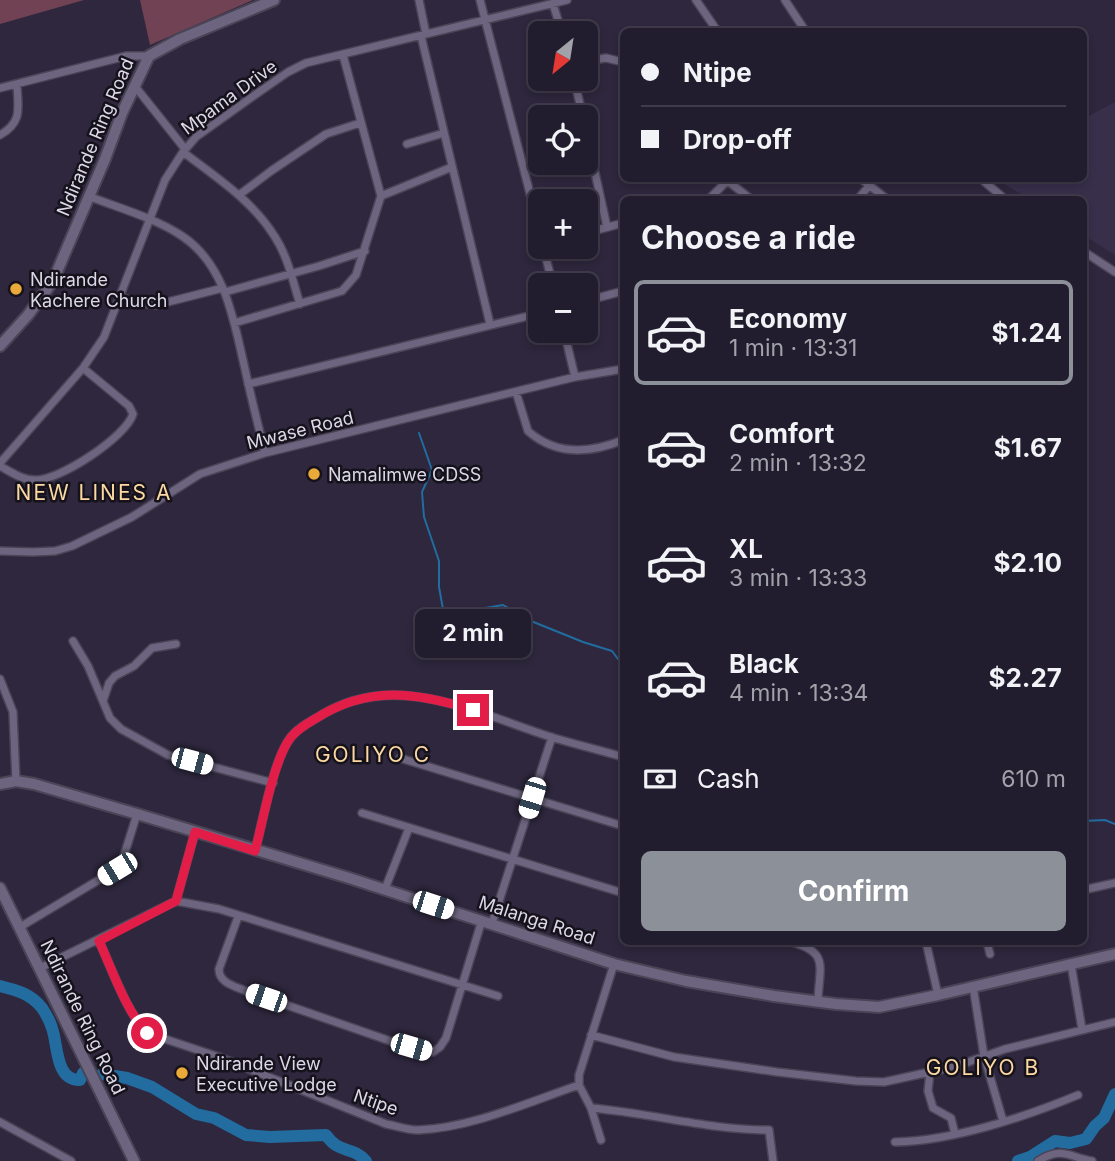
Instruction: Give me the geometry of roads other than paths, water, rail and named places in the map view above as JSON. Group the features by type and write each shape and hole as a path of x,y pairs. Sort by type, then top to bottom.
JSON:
{"street":[{"name":"Ndirande Ring Road","path":"0,346 28,316 53,281 134,85 149,57 180,39 274,0"},
{"path":"419,0 444,133 490,324"},
{"path":"481,0 529,189"},
{"name":"Mpama Drive","path":"0,464 83,368 104,337 165,180 184,150 196,138 288,72 306,63 567,0"},
{"path":"696,0 715,28"},
{"path":"785,0 803,28"},
{"path":"553,4 558,21"},
{"path":"234,323 345,289 356,275 381,196 343,55"},
{"path":"0,88 126,56 149,57"},
{"path":"598,59 620,61"},
{"path":"0,135 10,129 16,120 17,85"},
{"path":"134,85 184,150 260,216 275,237 300,304"},
{"path":"239,195 314,141 326,134 360,123"},
{"path":"407,144 444,133"},
{"path":"381,196 452,167"},
{"path":"596,175 607,227"},
{"path":"711,196 723,182"},
{"path":"728,182 747,196"},
{"path":"865,182 883,196"},
{"path":"984,182 1001,196"},
{"path":"861,196 870,186"},
{"path":"991,196 994,191"},
{"path":"88,196 183,236 213,267 224,290 234,323 265,453"},
{"path":"598,230 620,224"},
{"path":"120,297 149,305 290,274 365,251"},
{"path":"1087,254 1115,272"},
{"path":"598,297 620,292"},
{"path":"248,384 528,316"},
{"path":"567,343 575,377"},
{"path":"0,464 27,479 44,480 100,448 131,422 133,414 130,406 83,368"},
{"name":"Mwase Road","path":"0,551 55,551 72,546 132,517 200,474 265,453 575,377 620,370"},
{"path":"516,392 528,431 551,445 590,451 620,441"},
{"path":"73,641 88,666 110,718 121,729 168,755 273,783"},
{"path":"103,702 108,683 115,676 134,666 152,648 176,644"},
{"path":"0,678 13,712 16,781"},
{"path":"255,851 286,744 294,733 324,713 354,699 372,695 434,699 620,756"},
{"path":"238,916 219,969 224,981 396,1043 433,1052 446,1038 461,985 513,860 552,737"},
{"path":"400,758 620,825"},
{"name":"Malanga Road","path":"0,784 16,781 34,784 137,814 385,889 614,964 686,981 817,1001 879,1007 1115,954"},
{"path":"362,813 620,892"},
{"path":"20,927 120,866 137,814"},
{"path":"385,889 409,828"},
{"path":"176,901 195,832"},
{"path":"1087,889 1115,883"},
{"name":"Ndirande Ring Road","path":"2,896 20,927 134,1161"},
{"path":"40,968 176,901 219,909 498,996"},
{"name":"Ntipe","path":"99,941 124,995 147,1033 219,1056 386,1124 416,1130 448,1127 507,1110 579,1084"},
{"path":"802,945 813,949 818,955 817,1001"},
{"path":"927,945 938,995"},
{"path":"988,945 990,954"},
{"path":"601,1140 591,1108 579,1084 580,1066 614,964"},
{"path":"1072,964 1082,1029"},
{"path":"972,986 984,1056 1003,1121"},
{"path":"591,1035 674,1057 790,1074 877,1082 930,1072 1115,1022"},
{"path":"930,1072 928,1091 933,1108 951,1118 955,1133"},
{"path":"895,1142 924,1142 1049,1107 1078,1095"},
{"path":"591,1108 651,1115 727,1129 769,1130 773,1161"},
{"path":"0,1122 71,1161"},
{"path":"1038,1161 1049,1155 1066,1152 1092,1161"}],"waterway":[{"path":"419,433 432,470 422,492 424,517 439,561 439,587 443,609 467,611 503,605 531,621 612,651 620,660"},
{"path":"1087,821 1105,820 1115,824"},
{"path":"0,986 23,993 38,1003 51,1025 59,1060 66,1075 80,1080 83,1073"},
{"path":"102,1074 127,1078 152,1087 196,1114 214,1118 246,1135 326,1135 336,1145 366,1161"},
{"path":"1018,1161 1030,1157 1055,1141 1070,1143 1086,1139 1104,1118 1115,1094"}],"place":[{"name":"Ndirande Kachere Church","path":"16,289"},
{"name":"Namalimwe CDSS","path":"314,474"},
{"name":"Ndirande View Executive Lodge","path":"182,1073"}],"district":[{"name":"NEW LINES A","path":"94,492"},
{"name":"GOLIYO C","path":"373,754"},
{"name":"GOLIYO B","path":"983,1067"}]}
